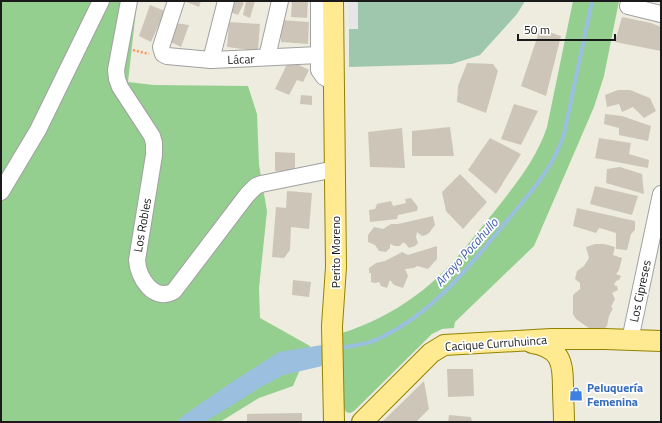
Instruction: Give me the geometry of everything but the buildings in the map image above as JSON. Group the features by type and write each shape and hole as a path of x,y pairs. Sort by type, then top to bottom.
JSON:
{"main road":[{"name":"Perito Moreno","path":"333,1 336,275 332,333 334,422"},
{"name":"Cacique Curruhuinca","path":"362,422 431,353 440,346 452,343 605,339 661,341"},
{"path":"563,371 566,362 575,350 583,345 605,339"},
{"path":"520,341 543,345 552,349 561,361 563,371 564,422"}],"street":[{"path":"1,192 38,130 101,1"},
{"name":"Los Robles","path":"129,1 116,70 116,79 152,136 154,143 154,155 137,260 140,274 146,285 153,291 161,294 174,291 247,195 256,186 267,182 334,169"},
{"path":"163,54 161,47 176,1"},
{"path":"211,60 226,1"},
{"path":"267,57 280,1"},
{"path":"319,1 320,73 324,77 334,82"},
{"path":"628,6 661,14"},
{"name":"Lácar","path":"163,54 170,57 211,60 319,55"},
{"name":"Los Cipreses","path":"630,340 661,194"}],"path":[{"path":"121,46 152,55 163,54"}],"green space":[{"path":"1,1 137,1 128,82 154,85 248,86 257,114 259,165 267,211 259,288 260,318 310,346 293,386 259,398 220,422 1,422"},
{"path":"358,1 525,1 517,14 480,55 452,64 349,67 349,29 358,29"},
{"path":"573,1 619,1 604,76 594,107 534,246 455,322 454,328 442,329 432,334 354,411 350,413 346,412 344,408 342,333 370,322 397,308 410,300 434,281 464,249 524,172 537,150 547,127"}],"shaded area":[{"path":"348,1 358,1 358,29 349,29"}],"water":[{"path":"322,345 322,366 284,375 261,387 205,422 176,422 229,384 279,352"}],"waterway":[{"name":"Arroyo Pocahullo","path":"338,348 366,343 382,337 419,314 435,301 465,271 540,181 554,159 564,134 592,1"}],"place":[{"name":"Peluquería Femenina","path":"576,394"}]}
